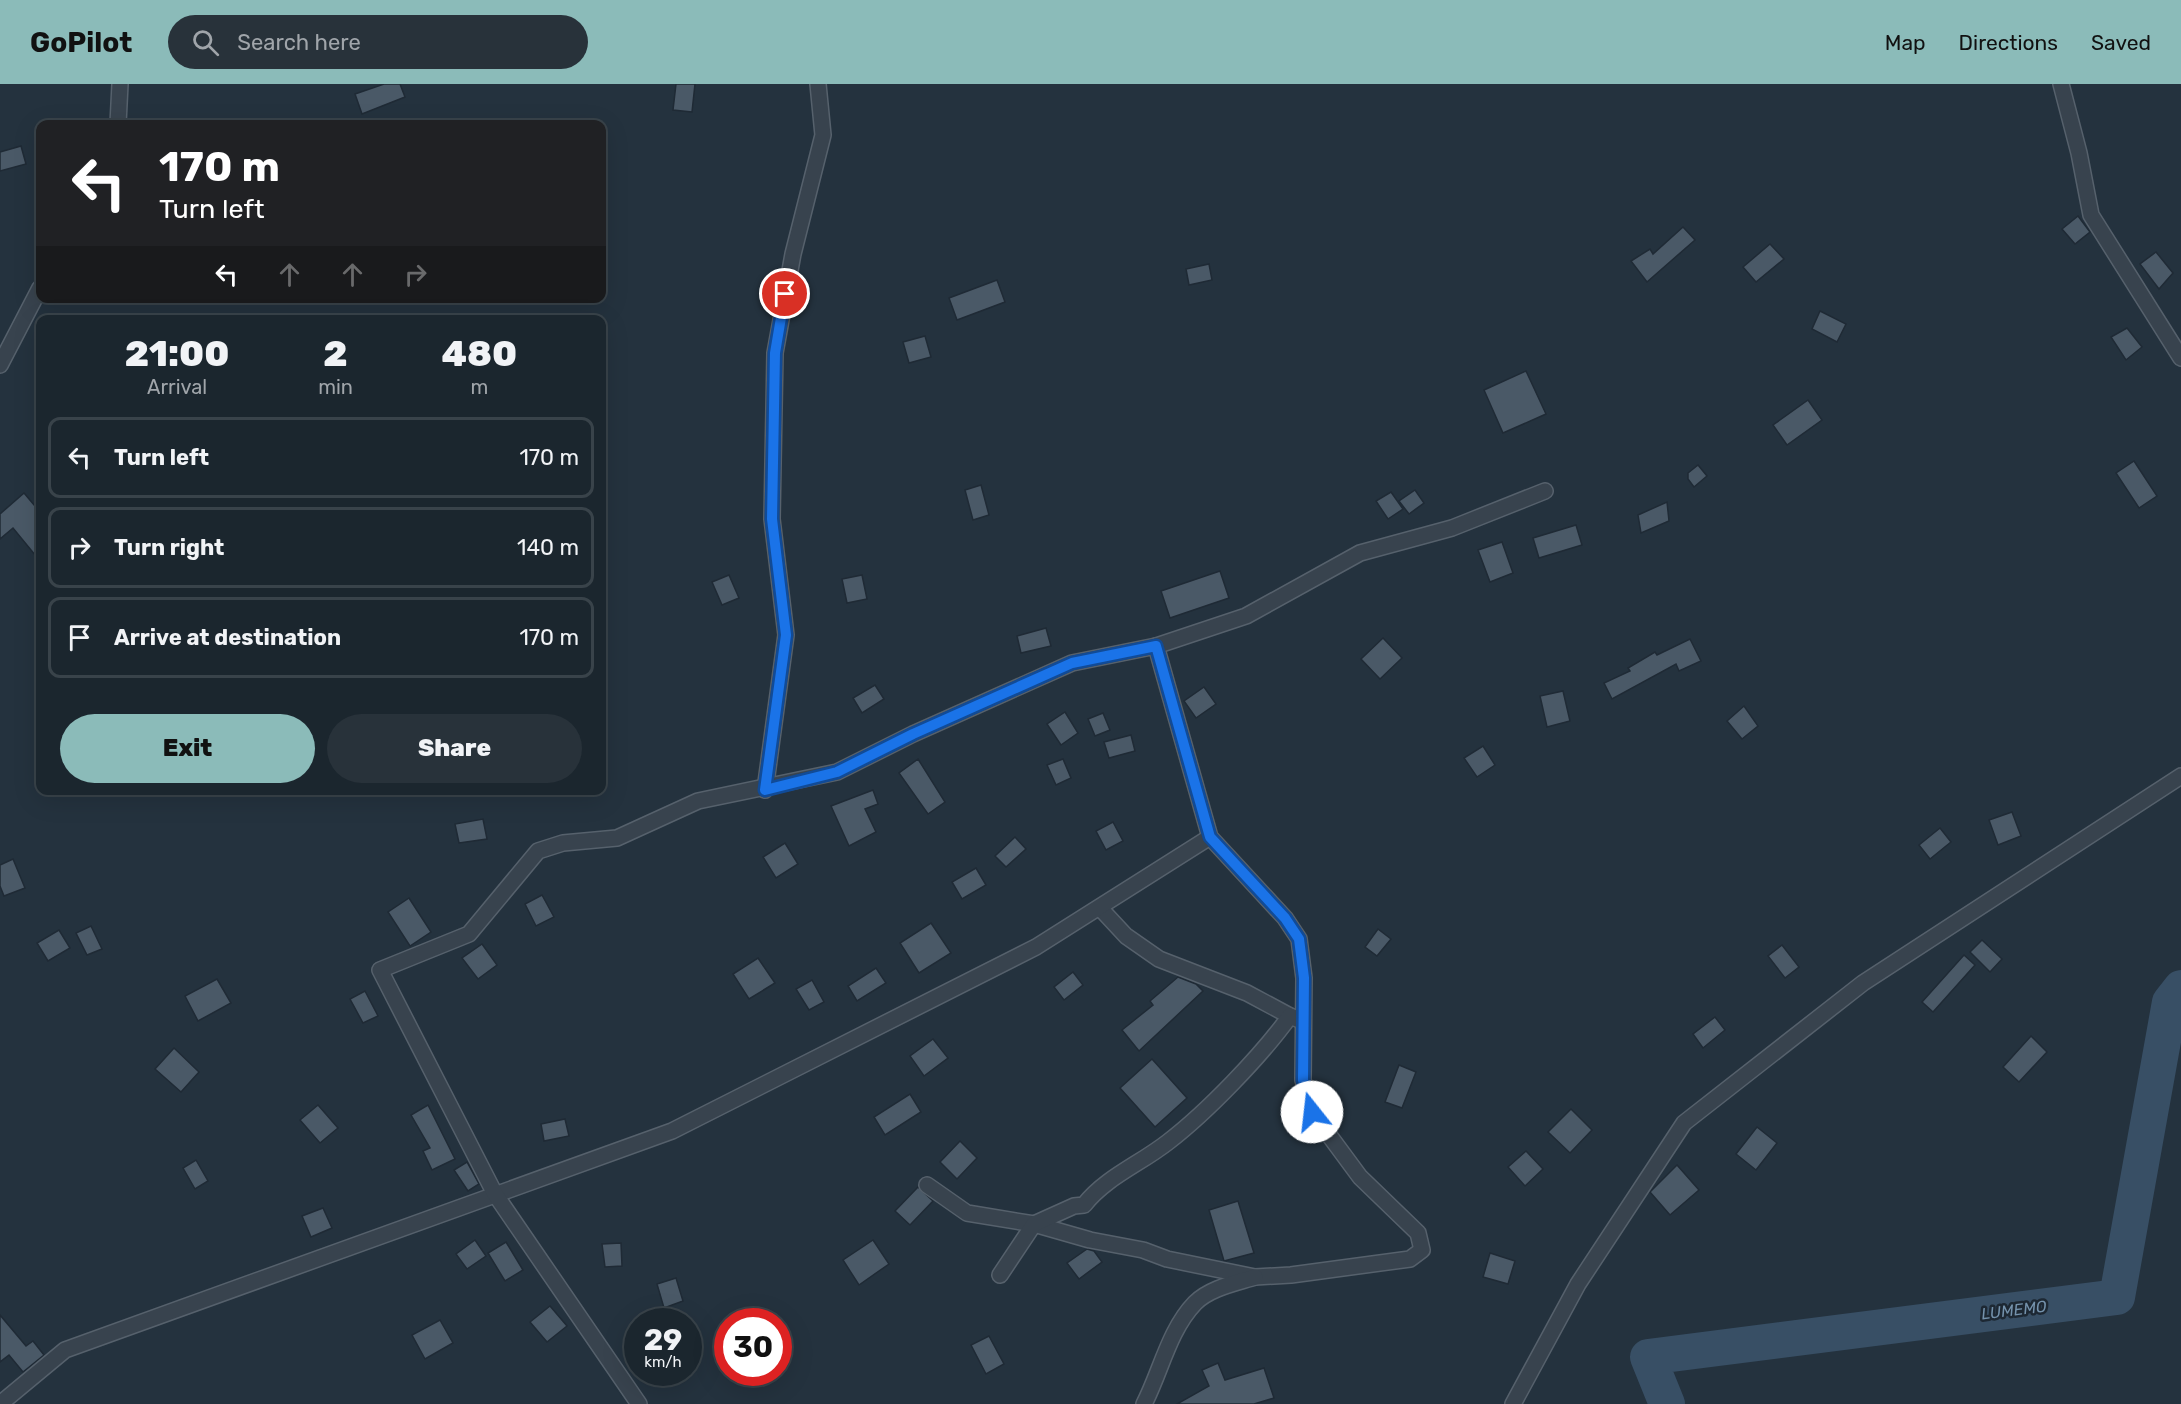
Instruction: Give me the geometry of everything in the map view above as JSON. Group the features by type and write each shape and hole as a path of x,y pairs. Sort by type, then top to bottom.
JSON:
{"street":[{"path":"118,120 120,84"},
{"path":"765,790 786,635 772,519 775,353 793,254 823,135 818,84"},
{"path":"2061,84 2079,153 2091,215 2181,358"},
{"path":"0,365 36,296"},
{"path":"639,1404 495,1194 380,970 469,934 538,851 563,843 617,838 698,801 765,790 837,772 913,734 1072,663 1156,646 1246,616 1360,553 1452,528 1545,491"},
{"path":"927,1185 968,1213 1034,1224 1089,1240 1143,1250 1167,1259 1255,1277 1291,1275 1410,1259 1422,1250 1418,1233 1360,1177 1312,1112 1303,1080 1296,1018 1304,978 1299,939 1285,918 1210,837 1156,646"},
{"path":"1513,1404 1578,1284 1684,1123 1863,983 2181,776"},
{"path":"0,1404 65,1350 672,1131 1036,947 1210,837"},
{"path":"1100,908 1126,936 1159,959 1247,993 1296,1018"},
{"path":"1000,1275 1034,1224 1074,1206 1084,1205 1097,1188 1156,1152 1192,1124 1296,1018"},
{"path":"1144,1404 1173,1336 1196,1302 1219,1289 1255,1277"}],"building":[{"path":"384,84 400,84 405,97 362,114 355,94"},
{"path":"676,84 695,84 692,112 673,110"},
{"path":"21,146 26,164 0,171 0,152"},
{"path":"2078,216 2090,232 2075,244 2062,229"},
{"path":"1683,227 1695,240 1647,282 1631,261 1650,249 1653,254"},
{"path":"1770,244 1784,259 1756,282 1743,267"},
{"path":"2156,252 2173,273 2159,289 2140,264"},
{"path":"1209,264 1212,280 1189,285 1186,269"},
{"path":"997,280 1005,302 957,320 949,298"},
{"path":"1820,311 1846,324 1837,342 1812,329"},
{"path":"2127,328 2142,347 2126,360 2111,337"},
{"path":"925,336 931,357 909,363 903,342"},
{"path":"1526,371 1546,414 1503,433 1484,390"},
{"path":"1808,400 1822,420 1787,445 1773,425"},
{"path":"2134,461 2157,496 2139,508 2116,473"},
{"path":"1698,465 1707,476 1694,487 1688,479 1688,473"},
{"path":"981,485 989,515 973,520 965,490"},
{"path":"1415,490 1424,503 1409,514 1399,501"},
{"path":"1391,492 1403,509 1388,519 1376,501"},
{"path":"24,493 36,507 36,556 13,528 0,539 0,514"},
{"path":"1667,502 1669,521 1641,533 1638,515"},
{"path":"1576,525 1582,545 1539,558 1533,538"},
{"path":"1502,542 1513,573 1490,582 1478,550"},
{"path":"1220,571 1229,598 1170,618 1161,591"},
{"path":"729,575 739,598 722,605 712,582"},
{"path":"862,575 867,599 847,603 842,579"},
{"path":"1046,628 1051,646 1021,653 1017,636"},
{"path":"1383,638 1402,658 1380,679 1361,659"},
{"path":"1690,639 1701,661 1679,671 1676,664 1612,699 1604,683 1630,671 1628,668 1655,652 1657,655"},
{"path":"875,685 884,699 862,713 853,698"},
{"path":"1204,687 1216,704 1196,718 1184,701"},
{"path":"1563,691 1570,721 1547,727 1540,696"},
{"path":"1744,706 1758,726 1742,739 1727,721"},
{"path":"1065,712 1078,733 1061,745 1047,724"},
{"path":"1103,713 1110,730 1095,736 1088,719"},
{"path":"1131,735 1135,751 1109,758 1104,742"},
{"path":"1483,746 1495,765 1477,777 1464,758"},
{"path":"918,759 945,802 928,814 899,773"},
{"path":"1063,759 1071,778 1056,785 1047,765"},
{"path":"873,790 878,804 865,809 876,832 849,846 831,806"},
{"path":"2012,812 2021,836 1998,845 1989,820"},
{"path":"483,819 487,839 459,843 455,824"},
{"path":"1113,822 1123,841 1106,850 1096,831"},
{"path":"1940,828 1951,842 1930,859 1919,845"},
{"path":"1015,837 1026,849 1006,867 995,856"},
{"path":"785,843 798,864 776,878 763,857"},
{"path":"13,859 25,888 4,896 0,886 0,865"},
{"path":"976,868 986,885 962,899 952,882"},
{"path":"542,895 554,917 536,926 525,904"},
{"path":"409,898 431,932 410,946 388,912"},
{"path":"931,923 951,953 919,973 900,943"},
{"path":"91,926 102,949 87,955 76,933"},
{"path":"1378,929 1391,939 1377,956 1365,947"},
{"path":"59,930 70,948 48,961 37,943"},
{"path":"1982,940 2002,959 1990,972 1970,952"},
{"path":"482,944 497,965 478,979 462,958"},
{"path":"1782,945 1799,967 1785,978 1768,956"},
{"path":"1964,955 1975,965 1933,1012 1922,1002"},
{"path":"758,958 775,983 749,999 733,974"},
{"path":"876,968 886,983 857,1001 848,986"},
{"path":"1073,972 1083,985 1064,1000 1054,987"},
{"path":"1178,977 1196,984 1203,991 1139,1051 1122,1030 1153,1005 1150,1001"},
{"path":"217,979 231,1003 198,1021 185,996"},
{"path":"812,980 824,1002 809,1010 796,989"},
{"path":"365,991 378,1016 363,1023 350,999"},
{"path":"1715,1017 1725,1030 1703,1048 1693,1034"},
{"path":"2031,1036 2047,1052 2019,1082 2003,1067"},
{"path":"933,1039 948,1058 924,1076 910,1056"},
{"path":"174,1048 199,1072 181,1092 155,1069"},
{"path":"1152,1059 1187,1098 1155,1127 1120,1088"},
{"path":"1399,1065 1416,1072 1402,1108 1385,1102"},
{"path":"910,1094 921,1112 885,1135 874,1117"},
{"path":"318,1105 338,1128 320,1143 300,1120"},
{"path":"428,1105 455,1159 432,1170 423,1151 430,1148 411,1115"},
{"path":"1571,1109 1592,1130 1570,1153 1548,1132"},
{"path":"565,1119 569,1136 544,1141 541,1124"},
{"path":"1757,1127 1777,1143 1756,1170 1736,1154"},
{"path":"960,1141 977,1158 957,1179 940,1162"},
{"path":"1526,1151 1543,1169 1525,1186 1508,1167"},
{"path":"196,1160 208,1181 195,1189 183,1168"},
{"path":"467,1162 479,1184 468,1191 454,1170"},
{"path":"1677,1165 1699,1190 1670,1215 1650,1192"},
{"path":"918,1187 933,1201 910,1225 895,1211"},
{"path":"1238,1201 1254,1253 1224,1261 1209,1210"},
{"path":"323,1208 332,1228 311,1237 302,1216"},
{"path":"475,1240 486,1256 467,1269 456,1254"},
{"path":"873,1240 889,1264 859,1285 843,1260"},
{"path":"506,1242 523,1270 505,1281 488,1253"},
{"path":"621,1243 622,1266 605,1267 602,1244"},
{"path":"1087,1249 1094,1251 1102,1262 1079,1279 1067,1263"},
{"path":"1490,1253 1515,1261 1508,1284 1483,1277"},
{"path":"676,1278 683,1301 664,1308 657,1284"},
{"path":"550,1306 567,1326 547,1342 530,1322"},
{"path":"0,1315 26,1346 33,1341 44,1355 23,1372 9,1355 0,1362"},
{"path":"440,1320 453,1343 425,1359 412,1335"},
{"path":"989,1336 1004,1364 986,1374 971,1345"},
{"path":"1218,1363 1225,1380 1264,1368 1274,1398 1254,1404 1177,1404 1209,1386 1202,1370"}],"waterway":[{"name":"LUMEMO","path":"1667,1404 1648,1357 2117,1297 2170,1002 2181,988"}],"route":[{"path":"785,294 775,353 772,519 786,635 765,790 837,772 913,734 1072,663 1156,646 1210,837 1285,918 1299,939 1304,978 1303,1080 1312,1112"}]}
